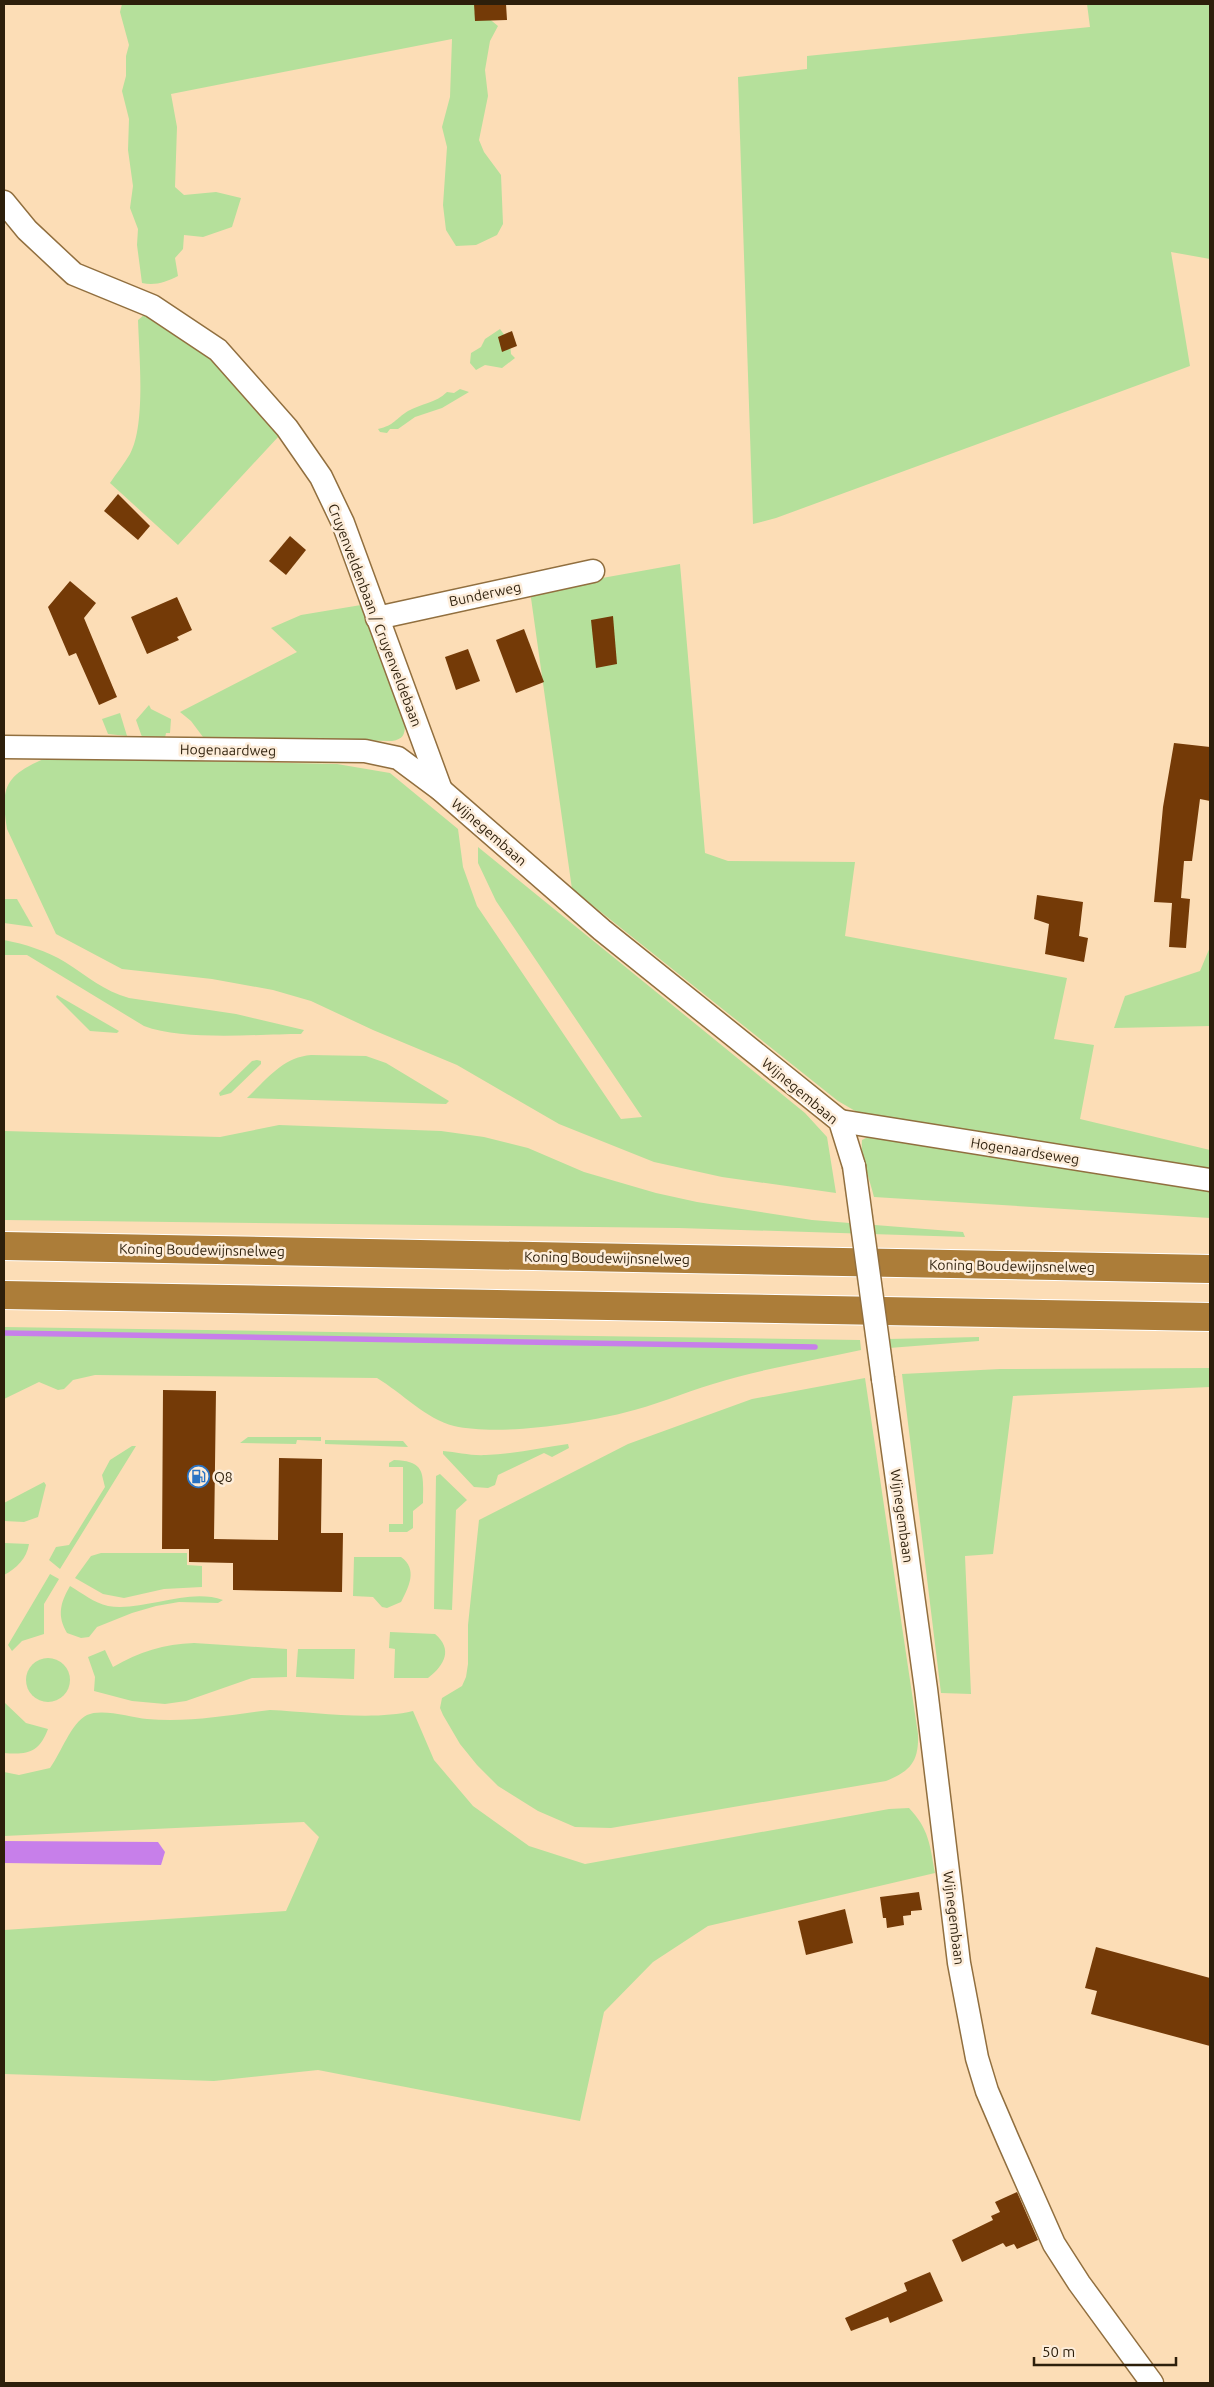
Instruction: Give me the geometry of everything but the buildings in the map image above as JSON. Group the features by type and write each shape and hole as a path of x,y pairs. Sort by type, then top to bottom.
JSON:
{"highway":[{"name":"Koning Boudewijnsnelweg","path":"4,1246 1210,1269"},
{"path":"4,1295 1210,1317"}],"street":[{"name":"Cruyenveldenbaan / Cruyenveldebaan","path":"4,202 27,230 74,274 152,306 218,350 287,428 321,477 343,523 442,790"},
{"name":"Bunderweg","path":"377,618 593,571"},
{"name":"Hogenaardweg","path":"4,747 365,751 398,758 442,790"},
{"name":"Wijnegembaan","path":"442,790 602,930 840,1121 854,1166 926,1689 959,1963 977,2058 987,2091 1054,2244 1079,2283 1152,2383"},
{"name":"Hogenaardseweg","path":"840,1121 1210,1180"}],"green space":[{"path":"122,4 481,4 481,12 498,26 490,41 485,70 488,96 479,140 484,152 501,175 503,224 497,235 476,245 456,246 446,230 443,205 447,147 442,127 450,97 452,39 171,94 177,127 175,187 184,195 216,192 241,198 232,227 203,237 184,235 183,249 175,258 178,276 160,283 142,283 137,245 138,229 130,208 133,186 128,150 129,119 122,91 126,76 126,56 129,45 120,12"},
{"path":"1087,4 1210,4 1210,259 1171,252 1190,366 776,518 753,524 738,77 807,69 807,56 1090,27"},
{"path":"144,315 173,330 214,362 279,436 178,545 110,483 130,454 135,441 140,408 138,320"},
{"path":"500,329 510,343 511,354 515,358 502,368 485,365 476,370 470,363 471,353 481,347 485,339"},
{"path":"460,389 469,392 442,408 415,417 398,429 390,429 387,433 380,432 378,429 392,424 404,414 438,399 447,392 454,393"},
{"path":"680,564 705,853 728,861 855,862 845,936 1067,978 1054,1039 1094,1045 1080,1119 1210,1150 1210,1171 857,1112 838,1101 572,889 530,591"},
{"path":"361,605 405,724 405,731 401,738 392,741 203,737 191,721 180,712 297,652 271,628 301,615"},
{"path":"149,705 151,709 171,719 170,733 166,733 165,738 142,737 136,720"},
{"path":"120,713 127,736 108,734 102,719"},
{"path":"46,758 337,764 390,773 458,829 463,867 477,906 621,1119 642,1117 496,901 478,863 478,847 805,1113 827,1137 836,1193 722,1177 654,1162 559,1124 457,1065 373,1030 311,1001 273,990 212,979 122,969 56,934 7,829 5,814 6,792 14,777 22,770"},
{"path":"4,899 17,899 33,927 4,923"},
{"path":"4,940 51,954 104,987 129,998 236,1014 304,1030 301,1034 243,1035 199,1035 160,1031 144,1026 27,955 4,955"},
{"path":"1210,947 1210,1026 1114,1028 1125,996 1200,971"},
{"path":"57,995 119,1031 117,1033 90,1031 56,997"},
{"path":"311,1055 366,1056 386,1063 449,1101 446,1104 247,1098 283,1065 292,1060"},
{"path":"252,1061 261,1061 261,1064 231,1093 220,1096 219,1093"},
{"path":"279,1125 441,1131 484,1137 528,1148 584,1172 656,1193 697,1202 812,1220 963,1232 965,1237 679,1228 4,1220 4,1131 220,1137"},
{"path":"870,1136 1210,1186 1210,1218 874,1197 862,1146 862,1140"},
{"path":"4,1327 860,1340 861,1350 731,1379 646,1407 605,1417 562,1425 493,1430 472,1429 444,1423 424,1412 377,1378 95,1375 73,1380 64,1389 58,1390 39,1382 4,1399"},
{"path":"979,1337 979,1341 889,1348 888,1339"},
{"path":"1210,1368 1210,1387 1013,1396 993,1554 965,1556 971,1694 941,1693 902,1374 1000,1369"},
{"path":"865,1378 918,1734 917,1751 912,1764 902,1773 886,1781 611,1828 575,1827 538,1811 498,1786 460,1744 440,1708 442,1698 462,1686 466,1677 468,1625 479,1520 628,1444 752,1399"},
{"path":"248,1437 321,1437 321,1441 297,1440 296,1444 240,1443"},
{"path":"325,1440 403,1441 408,1447 325,1444"},
{"path":"568,1444 569,1448 552,1457 544,1453 498,1475 495,1485 488,1488 474,1487 443,1454 443,1451 475,1455 496,1454"},
{"path":"132,1446 136,1446 60,1569 49,1560 56,1547 69,1545 105,1487 102,1475 110,1460"},
{"path":"394,1460 412,1463 418,1467 423,1477 423,1503 413,1511 413,1528 407,1532 389,1532 389,1524 403,1524 403,1467 389,1467 389,1463"},
{"path":"440,1474 467,1500 456,1510 452,1610 434,1609 436,1476"},
{"path":"44,1482 46,1485 38,1517 24,1522 4,1521 4,1503"},
{"path":"4,1543 29,1544 26,1554 20,1562 13,1570 4,1575"},
{"path":"101,1553 187,1553 187,1565 202,1566 202,1587 164,1589 124,1598 103,1594 75,1578 91,1556"},
{"path":"354,1557 401,1557 406,1562 411,1573 407,1590 401,1602 387,1608 382,1607 373,1597 353,1596"},
{"path":"50,1574 59,1579 44,1604 44,1634 22,1641 12,1651 8,1645"},
{"path":"70,1586 93,1600 108,1606 136,1606 195,1596 223,1600 218,1603 179,1602 156,1606 97,1627 89,1637 81,1638 67,1633 62,1621 62,1604"},
{"path":"390,1632 435,1634 444,1645 445,1651 445,1657 439,1668 428,1678 394,1678 395,1649 389,1648"},
{"path":"194,1643 287,1649 287,1677 252,1678 186,1701 165,1704 132,1701 94,1691 95,1677 88,1657 105,1650 113,1667 132,1657 152,1650 172,1645"},
{"path":"298,1649 355,1649 354,1679 296,1677"},
{"path":"48,1658 60,1662 66,1668 70,1680 66,1692 60,1698 48,1702 36,1698 30,1692 26,1680 30,1668 36,1662"},
{"path":"5,1703 26,1723 48,1729 41,1743 36,1748 26,1753 4,1753"},
{"path":"270,1710 361,1716 413,1711 434,1760 473,1806 529,1846 585,1864 889,1809 909,1808 925,1830 935,1873 708,1926 653,1962 604,2012 580,2121 318,2070 214,2081 4,2074 4,1930 286,1911 319,1837 304,1822 4,1836 4,1772 19,1775 50,1768 76,1725 81,1719 93,1713 100,1712 147,1719 178,1720"}],"shaded area":[{"path":"4,1841 158,1842 165,1852 161,1865 4,1863"}],"waterway":[{"path":"4,1333 815,1347"}],"place":[{"name":"Q8","path":"198,1477"}]}
